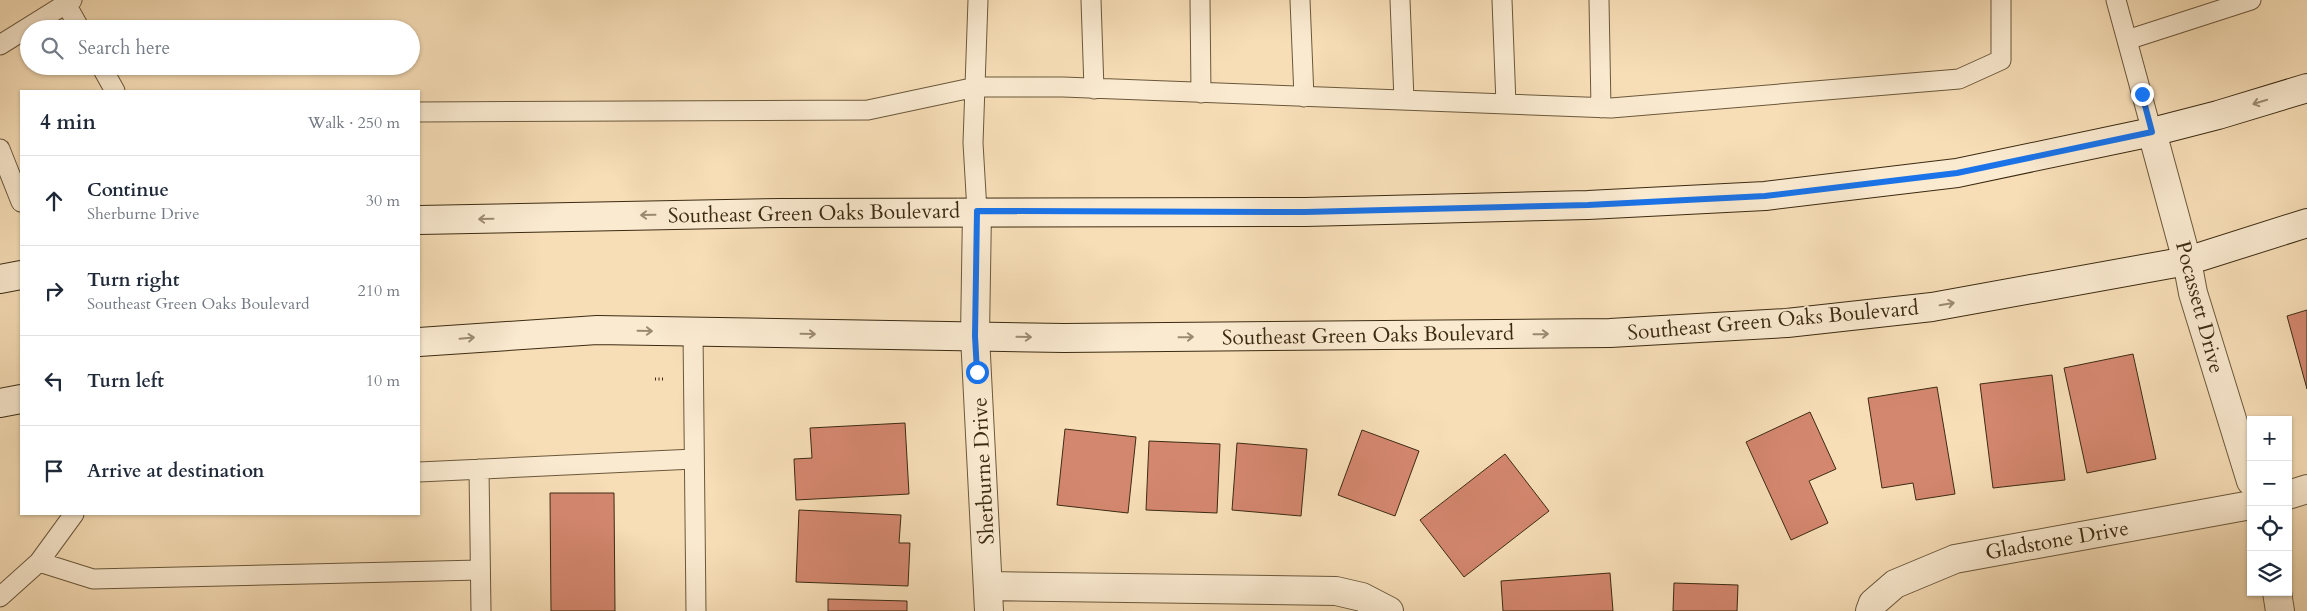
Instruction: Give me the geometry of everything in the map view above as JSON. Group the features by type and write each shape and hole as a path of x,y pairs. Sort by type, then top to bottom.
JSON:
{"main road":[{"name":"Southeast Green Oaks Boulevard","path":"420,220 977,211 1305,212 1588,205 1765,196 1957,173 2152,132 2218,115 2307,88"},
{"name":"Pocassett Drive","path":"2152,132 2187,261 2193,293 2247,468"},
{"name":"Sherburne Drive","path":"977,211 975,336 989,598"},
{"name":"Southeast Green Oaks Boulevard","path":"420,342 596,330 1064,338 1610,333 1777,324 1932,307 2187,261 2307,223"},
{"path":"0,279 20,275"},
{"path":"0,402 20,399"},
{"path":"2292,493 2307,489"},
{"name":"Gladstone Drive","path":"1871,607 1895,584 1955,559 2247,506"},
{"path":"989,598 1336,591 1362,597 1389,611"},
{"path":"2278,596 2280,611"}],"lane":[{"path":"977,211 973,143 978,0"},
{"path":"1091,0 1094,89"},
{"path":"1200,0 1201,93"},
{"path":"1300,0 1304,97"},
{"path":"1400,0 1404,100"},
{"path":"1502,0 1506,104"},
{"path":"1599,0 1601,108"},
{"path":"420,112 868,110 976,86 1601,108 1960,79 2001,60 2001,0"},
{"path":"2116,0 2152,132"},
{"path":"2127,40 2251,0"},
{"path":"40,20 69,2 76,20"},
{"path":"0,45 20,33"},
{"path":"106,75 114,90"},
{"path":"0,148 20,199"},
{"path":"693,332 696,611"},
{"path":"420,472 694,459"},
{"path":"479,469 480,611"},
{"path":"0,597 38,562 73,515"},
{"path":"38,562 93,579 480,570"}],"building":[{"path":"2307,310 2307,389 2287,316"},
{"path":"2133,354 2156,459 2087,473 2064,368"},
{"path":"2052,375 2065,480 1993,488 1980,384"},
{"path":"1937,387 1955,494 1916,500 1913,483 1882,488 1868,398"},
{"path":"1810,412 1836,469 1809,481 1828,523 1791,540 1746,442"},
{"path":"905,423 909,494 796,500 794,459 812,458 810,428"},
{"path":"1065,429 1136,437 1128,513 1057,505"},
{"path":"1362,430 1419,451 1395,516 1338,495"},
{"path":"1149,441 1220,444 1217,513 1146,510"},
{"path":"1237,443 1307,449 1301,516 1232,510"},
{"path":"1505,454 1549,511 1464,577 1420,520"},
{"path":"550,493 614,493 615,611 551,611"},
{"path":"799,510 901,515 899,543 910,543 908,586 796,582"},
{"path":"1610,573 1613,611 1503,611 1501,581"},
{"path":"1674,583 1738,585 1737,611 1673,611"},
{"path":"828,599 907,601 907,611 828,611"}],"route":[{"path":"977,372 975,336 977,211 1305,212 1588,205 1765,196 1957,173 2152,132 2142,94"}]}
